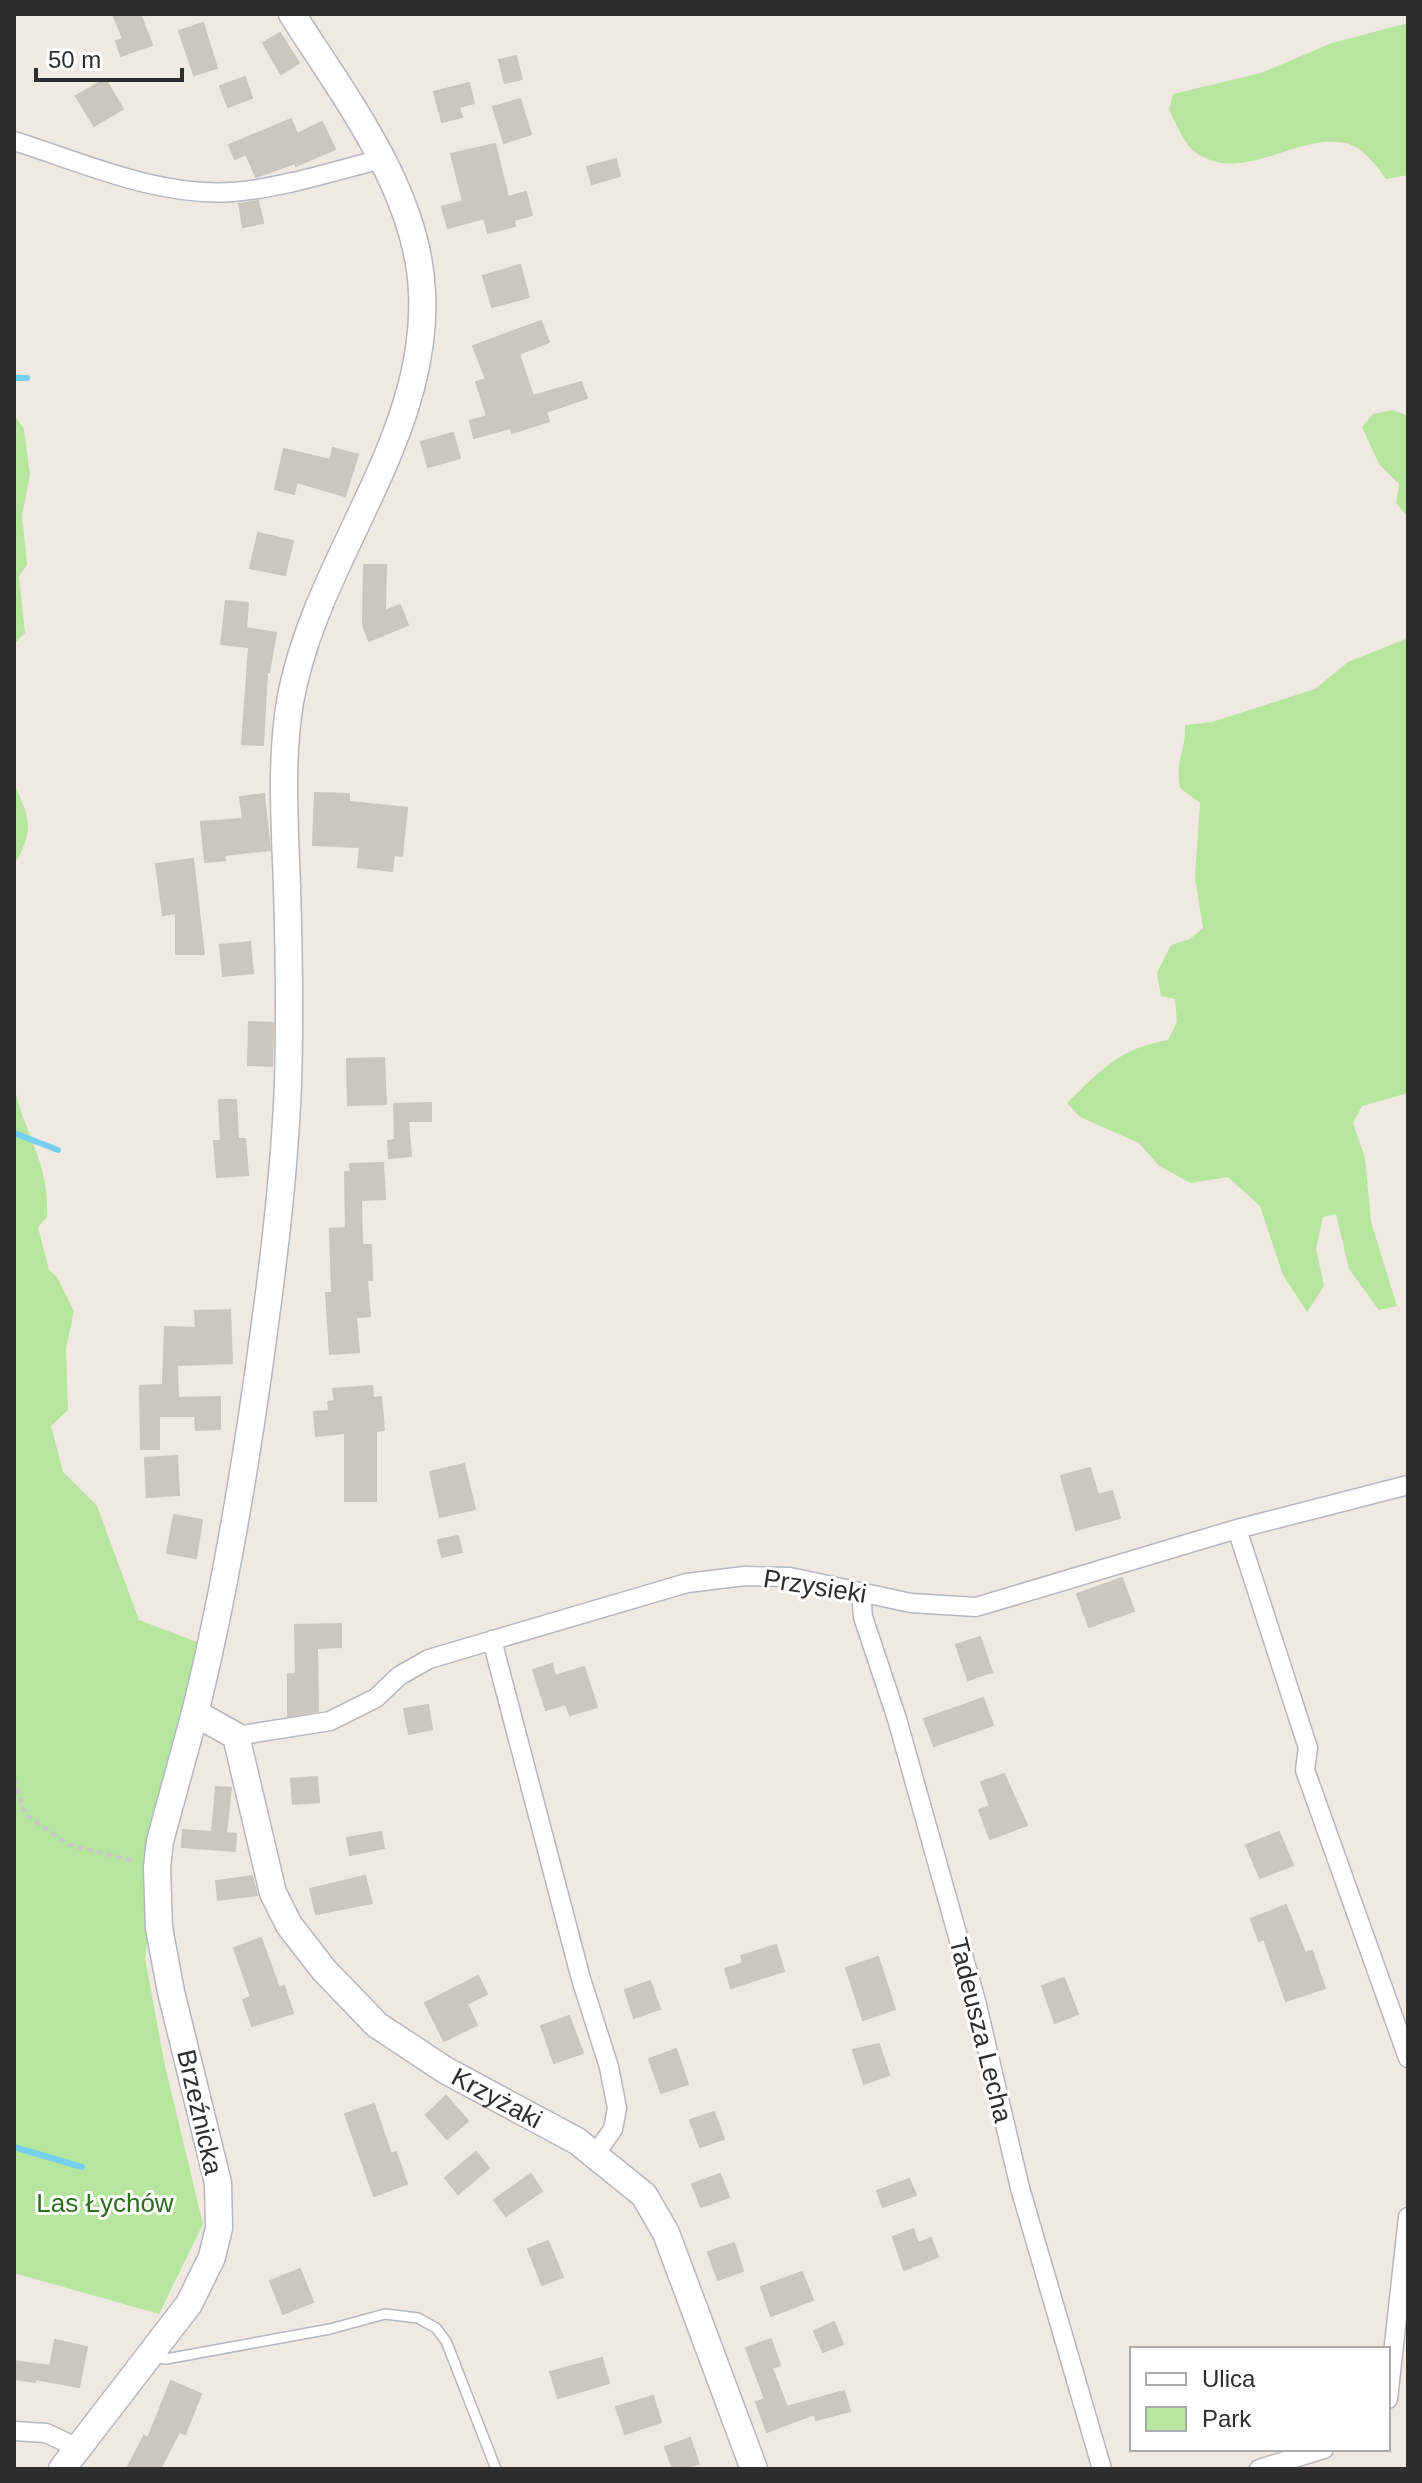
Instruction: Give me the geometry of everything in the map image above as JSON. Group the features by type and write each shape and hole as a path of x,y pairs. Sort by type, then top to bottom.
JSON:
{"street":[{"name":"Brzeźnicka","path":"62,2469 202,2282 219,2228 218,2183 171,1992 159,1928 157,1867 160,1841 195,1713 231,1549 284,1176 291,985 284,808 289,707 298,661 316,610 393,443 412,392 421,336 422,289 413,243 382,159 292,14"},
{"path":"14,141 133,180 207,192 235,192 382,159"},
{"name":"Przysieki","path":"236,1736 330,1721 376,1698 399,1676 429,1659 687,1583 745,1576 790,1577 911,1603 976,1607 1237,1529 1408,1485"},
{"path":"1237,1529 1308,1748 1305,1770 1408,2058"},
{"name":"Tadeusza Lecha","path":"861,1592 863,1617 897,1719 976,2001 1020,2188 1102,2469"},
{"path":"492,1640 577,1965 609,2067 617,2108 613,2129 595,2155"},
{"path":"195,1713 236,1736"},
{"name":"Krzyżaki","path":"236,1736 273,1893 289,1925 324,1970 377,2025 445,2070 577,2141 644,2195 666,2233 754,2469"},
{"path":"1390,2381 1408,2217"},
{"path":"14,2431 46,2433 78,2448"},
{"path":"1259,2469 1318,2451"}],"lane":[{"path":"148,2357 166,2359 330,2329 385,2314 418,2318 436,2328 446,2341 496,2469"}],"path":[{"path":"14,1778 25,1814 69,1845 157,1867"}],"green space":[{"path":"1408,23 1408,175 1386,179 1363,152 1345,143 1307,145 1231,164 1213,161 1191,148 1169,110 1173,94 1261,73 1332,43"},
{"path":"1393,410 1408,416 1408,517 1396,503 1399,484 1379,464 1362,427 1373,414"},
{"path":"14,415 24,429 30,475 22,515 27,565 19,576 25,633 14,644"},
{"path":"1408,638 1408,1093 1362,1106 1353,1123 1365,1158 1371,1222 1397,1306 1379,1310 1349,1269 1336,1214 1323,1217 1316,1249 1324,1286 1307,1312 1283,1275 1260,1206 1228,1177 1191,1183 1159,1166 1139,1143 1080,1117 1067,1103 1112,1062 1137,1049 1168,1040 1177,1022 1175,999 1161,996 1157,973 1171,945 1190,939 1203,928 1195,877 1200,803 1180,788 1179,778 1185,725 1212,722 1315,689 1348,662"},
{"path":"14,783 28,824 25,842 14,865"},
{"name":"Las Łychów","path":"14,1077 16,1094 45,1185 47,1217 38,1227 49,1270 57,1277 74,1311 66,1348 68,1410 51,1426 63,1472 97,1506 139,1620 197,1642 151,1841 151,1920 145,1958 165,2066 203,2224 159,2314 14,2273"}],"building":[{"path":"113,14 140,14 152,45 121,56 116,41 123,39"},
{"path":"203,23 217,68 194,75 179,31"},
{"path":"280,33 299,63 281,74 263,43"},
{"path":"516,56 522,79 505,83 499,60"},
{"path":"245,77 252,98 228,107 220,86"},
{"path":"105,79 123,109 94,126 76,96"},
{"path":"469,83 474,103 459,107 462,117 442,122 434,92"},
{"path":"520,99 531,134 504,143 493,107"},
{"path":"291,119 297,134 322,122 335,149 296,166 295,163 256,177 246,154 235,159 229,145"},
{"path":"495,144 508,197 526,192 532,215 514,220 515,226 488,233 484,218 448,228 442,207 463,201 451,154"},
{"path":"616,159 620,176 592,184 587,167"},
{"path":"258,201 263,223 243,227 239,204"},
{"path":"520,265 529,297 492,307 483,276"},
{"path":"541,321 549,342 519,354 533,396 581,382 587,398 546,412 549,421 512,433 510,428 474,438 470,421 487,416 476,382 486,379 473,346"},
{"path":"453,433 460,458 428,467 421,442"},
{"path":"333,448 358,455 345,496 297,482 294,494 275,489 284,449 330,460"},
{"path":"258,533 293,541 285,575 250,568"},
{"path":"364,565 386,565 385,611 400,605 408,625 369,641 363,625"},
{"path":"226,601 248,603 246,628 276,633 267,672 263,745 242,744 249,647 221,644"},
{"path":"315,793 349,794 349,802 407,808 402,856 394,855 392,871 358,867 360,847 313,845"},
{"path":"264,794 270,850 224,855 225,860 205,862 201,822 243,819 240,797"},
{"path":"193,859 204,954 176,954 176,913 163,915 156,864"},
{"path":"250,942 253,973 223,976 220,945"},
{"path":"249,1022 273,1023 272,1066 248,1065"},
{"path":"384,1058 386,1104 348,1105 347,1059"},
{"path":"219,1100 236,1100 238,1139 245,1139 248,1175 217,1177 214,1141 221,1141"},
{"path":"431,1103 431,1121 408,1121 411,1156 389,1158 388,1141 395,1140 394,1104"},
{"path":"383,1163 385,1199 361,1200 362,1245 371,1245 372,1280 367,1280 370,1316 356,1317 359,1352 330,1354 326,1293 332,1293 330,1229 346,1228 345,1172 351,1172 350,1164"},
{"path":"230,1310 232,1363 177,1365 178,1398 220,1397 220,1429 196,1430 195,1416 159,1416 159,1449 141,1449 140,1386 163,1385 165,1327 196,1328 195,1311"},
{"path":"372,1386 373,1398 381,1397 384,1430 376,1431 376,1501 345,1501 345,1433 316,1436 314,1412 329,1411 328,1402 335,1401 333,1389"},
{"path":"177,1456 179,1495 147,1497 145,1458"},
{"path":"464,1464 475,1509 440,1517 430,1472"},
{"path":"1090,1468 1098,1495 1112,1491 1120,1518 1076,1530 1061,1476"},
{"path":"174,1515 202,1520 196,1558 167,1553"},
{"path":"458,1536 462,1552 442,1557 438,1540"},
{"path":"1122,1578 1134,1611 1089,1627 1077,1594"},
{"path":"341,1624 341,1647 317,1648 318,1711 288,1716 288,1674 296,1674 295,1625"},
{"path":"980,1637 992,1672 968,1680 956,1645"},
{"path":"552,1664 555,1676 584,1667 597,1707 570,1715 566,1704 546,1710 533,1670"},
{"path":"983,1698 993,1725 934,1746 924,1719"},
{"path":"428,1705 432,1729 409,1734 404,1709"},
{"path":"1004,1774 1027,1825 990,1839 979,1810 990,1806 981,1782"},
{"path":"317,1777 319,1802 293,1804 291,1779"},
{"path":"216,1787 231,1788 226,1833 236,1834 235,1851 182,1847 183,1830 212,1832"},
{"path":"381,1832 384,1848 350,1855 347,1838"},
{"path":"1279,1832 1293,1865 1260,1878 1246,1845"},
{"path":"252,1876 257,1895 218,1900 216,1881"},
{"path":"365,1876 372,1903 316,1914 310,1889"},
{"path":"1286,1905 1305,1953 1312,1951 1325,1988 1286,2001 1264,1939 1259,1941 1251,1919"},
{"path":"261,1938 279,1988 284,1986 293,2013 252,2026 243,2000 251,1997 234,1948"},
{"path":"776,1945 784,1971 731,1988 725,1969 743,1963 741,1956"},
{"path":"878,1957 895,2009 863,2020 846,1968"},
{"path":"478,1976 487,1994 467,2004 477,2025 444,2041 425,2003"},
{"path":"1064,1978 1078,2014 1055,2023 1042,1986"},
{"path":"650,1981 660,2009 634,2018 625,1990"},
{"path":"569,2016 583,2053 554,2063 541,2026"},
{"path":"879,2044 889,2075 864,2084 853,2050"},
{"path":"676,2049 688,2084 661,2093 649,2059"},
{"path":"446,2096 468,2121 447,2139 426,2115"},
{"path":"374,2104 391,2154 396,2152 407,2184 374,2196 345,2114"},
{"path":"714,2112 724,2139 700,2147 690,2120"},
{"path":"476,2152 489,2168 458,2194 445,2178"},
{"path":"531,2174 542,2191 506,2216 494,2200"},
{"path":"720,2174 729,2197 701,2207 692,2184"},
{"path":"909,2179 916,2195 883,2207 877,2191"},
{"path":"913,2229 918,2243 931,2238 938,2257 904,2270 893,2237"},
{"path":"548,2241 563,2277 542,2285 528,2249"},
{"path":"734,2243 743,2271 718,2280 708,2252"},
{"path":"300,2269 313,2302 283,2314 270,2281"},
{"path":"802,2272 813,2300 771,2316 761,2287"},
{"path":"834,2322 843,2344 823,2352 814,2331"},
{"path":"771,2339 780,2365 772,2368 787,2407 844,2391 850,2411 816,2420 814,2414 767,2432 756,2402 765,2399 746,2348"},
{"path":"55,2340 87,2347 79,2387 36,2379 35,2382 14,2379 14,2361 50,2366"},
{"path":"602,2358 609,2383 558,2398 550,2372"},
{"path":"171,2381 201,2394 185,2434 179,2432 160,2469 127,2469 144,2436 148,2438"},
{"path":"653,2396 661,2422 625,2434 616,2407"},
{"path":"690,2438 699,2464 673,2469 665,2447"}],"waterway":[{"path":"14,378 27,378"},
{"path":"14,1133 58,1150"},
{"path":"14,2147 82,2167"}]}
